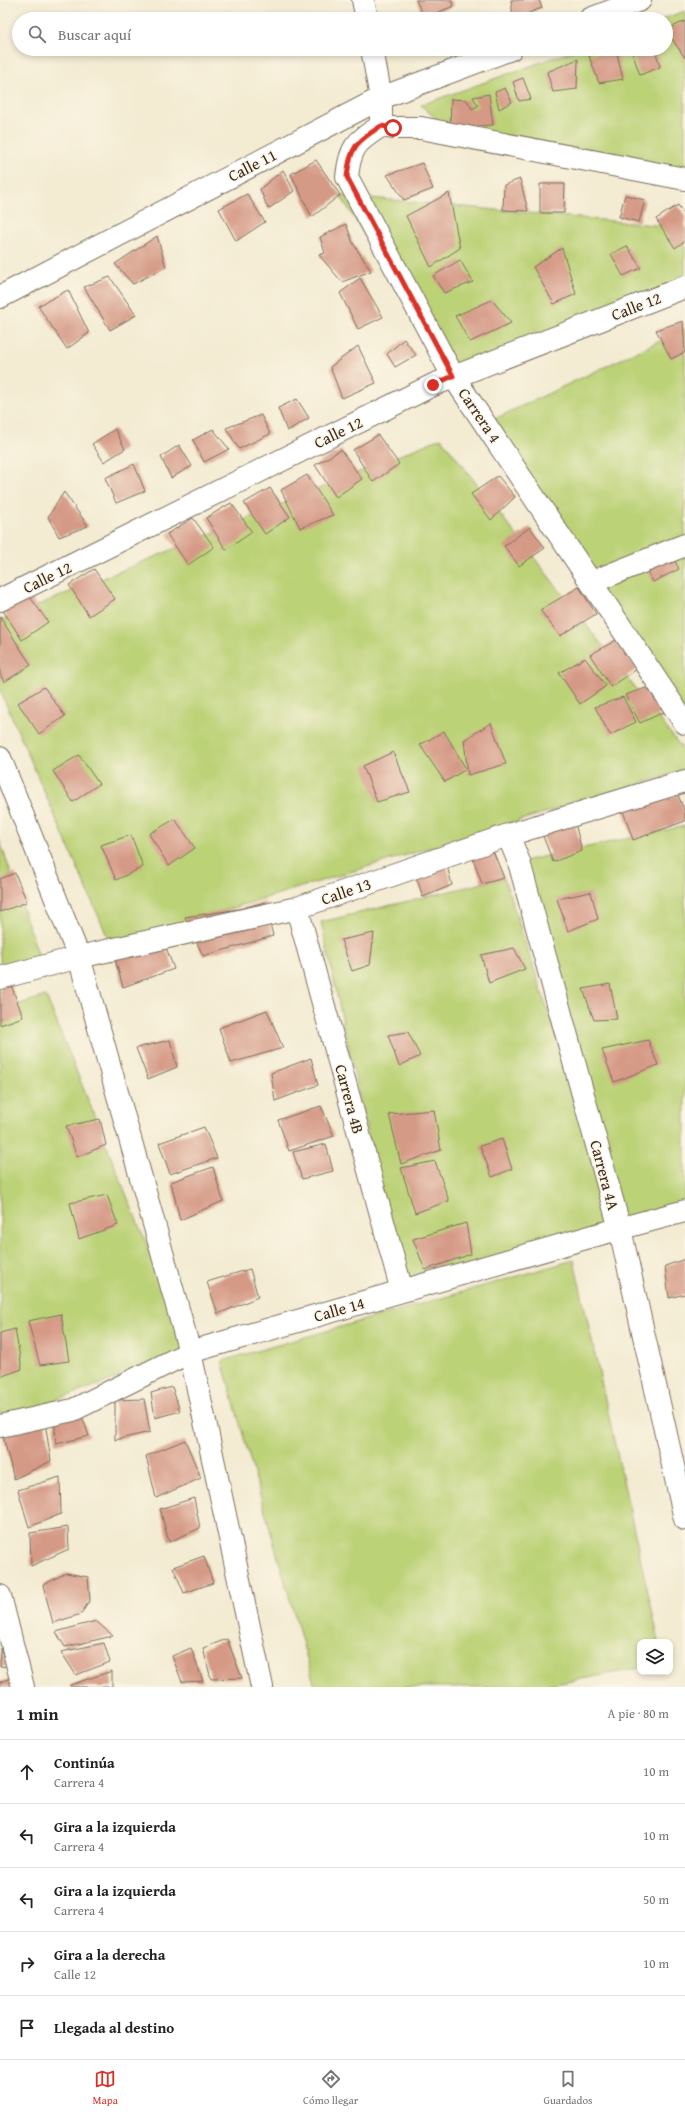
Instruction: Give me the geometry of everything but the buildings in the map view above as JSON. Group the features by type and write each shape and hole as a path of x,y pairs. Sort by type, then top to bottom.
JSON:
{"street":[{"path":"363,0 366,12"},
{"path":"608,12 640,0"},
{"path":"373,56 382,98 381,126 393,128 421,128 685,179"},
{"name":"Calle 11","path":"0,297 382,98 493,56"},
{"name":"Carrera 4","path":"381,126 362,138 349,156 347,177 453,376 685,723"},
{"name":"Calle 12","path":"0,600 453,376 685,287"},
{"path":"592,582 685,545"},
{"path":"0,758 79,957 190,1352 262,1687"},
{"name":"Calle 13","path":"0,978 79,957 297,908 508,835 685,781"},
{"name":"Carrera 4A","path":"508,835 519,862 620,1229 685,1519"},
{"name":"Carrera 4B","path":"297,908 402,1291"},
{"name":"Calle 14","path":"0,1426 73,1410 190,1352 685,1211"},
{"path":"0,1596 23,1687"}],"green space":[{"path":"685,11 685,177 462,143 421,105 558,56 673,56 673,15"},
{"path":"340,195 685,228 685,292 453,376"},
{"path":"685,329 685,713 486,423"},
{"path":"441,438 685,752 685,770 111,945 0,690 0,621"},
{"path":"685,826 685,1211 402,1291 321,922 504,878 616,1217 519,862"},
{"path":"0,841 41,963 0,974"},
{"path":"46,996 190,1352 0,1420 0,1010"},
{"path":"574,1260 658,1639 637,1639 637,1669 539,1687 315,1687 222,1361"}],"route":[{"path":"393,128 381,126 362,138 349,156 347,177 453,376 433,385"}]}
